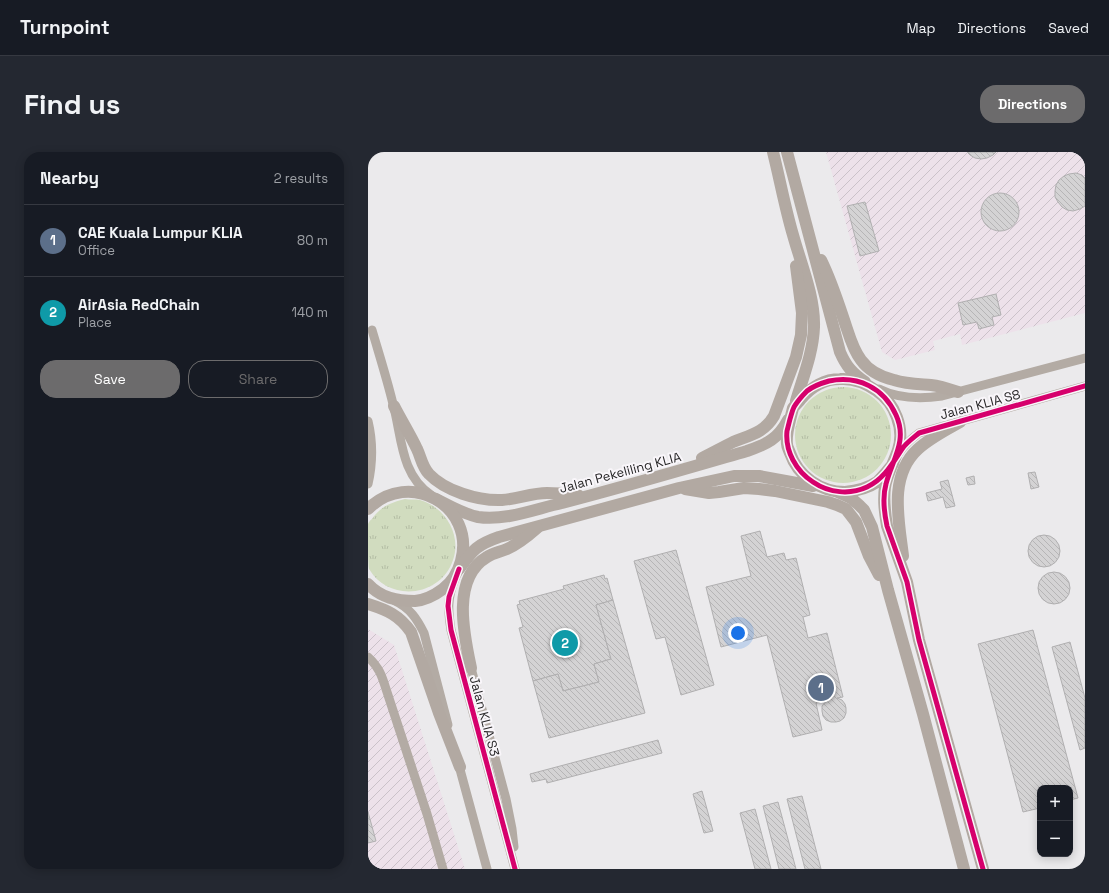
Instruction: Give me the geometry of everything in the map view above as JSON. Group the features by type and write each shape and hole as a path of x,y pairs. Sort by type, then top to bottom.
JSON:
{"main road":[{"name":"Jalan Pekeliling KLIA","path":"773,152 792,233 811,297 814,318 812,345 787,430 787,444 793,462 805,477 820,487"},
{"name":"Jalan Pekeliling KLIA","path":"368,589 383,596 401,601 419,600 436,594 449,584 468,556 476,547 485,542 679,488 722,478 745,475 777,478 837,492 852,491 867,487 876,482 886,473 893,464 899,448 900,432 897,416 889,402 881,394 850,371 840,352 787,152"},
{"path":"680,470 732,442 757,433 770,423 776,412 796,357 801,335 802,313 792,233"},
{"path":"809,234 829,276 860,359 873,372 893,380 908,384 935,386 958,392"},
{"name":"Jalan Pekeliling KLIA","path":"368,509 375,502 389,494 405,491 421,493 467,514 478,517 492,518 515,515 589,496 747,451 770,442 777,436 784,428 794,408 808,391 821,383 840,379 855,380 868,385"},
{"path":"394,406 417,450 423,466 438,482 450,489 489,500 503,500 548,493 589,496"},
{"path":"960,422 927,442 918,449 906,464 899,486 897,510 907,582 919,640 983,869"},
{"path":"893,464 885,485 884,509 887,526 907,582"},
{"path":"679,488 709,492 744,488 775,490 828,502 846,509 856,522 869,556 888,590"},
{"path":"837,492 851,498 859,505 872,527 964,869"},
{"name":"Jalan Pekeliling KLIA","path":"436,499 449,509 458,522 463,538 463,554 459,569"},
{"path":"472,668 465,638 462,611 469,578 473,570 486,557 517,544 540,526"},
{"name":"Jalan Pekeliling KLIA","path":"368,584 383,596"},
{"path":"368,604 397,616 411,632 460,767"}],"street":[{"path":"368,337 372,330 394,406 406,461 411,474 419,485 436,499"},
{"name":"Jalan KLIA S8","path":"868,385 895,396 928,398 958,392 1085,358"},
{"name":"Jalan KLIA S8","path":"893,464 902,448 919,433 1085,386"},
{"path":"368,421 373,450 368,484"},
{"name":"Jalan KLIA S3","path":"459,569 449,597 448,606 451,630 516,869"},
{"path":"383,596 401,604 411,611 424,633 487,869"},
{"path":"368,657 379,670 386,689 427,814 443,869"},
{"path":"472,668 506,799 512,829 516,869"}],"shaded area":[{"path":"826,152 1085,152 1085,313 962,345 960,334 933,341 935,350 895,360 882,352"},
{"path":"368,629 394,645 465,869 368,869"}],"green space":[{"path":"843,387 861,391 870,395 877,401 883,408 887,417 891,435 887,453 883,462 877,469 870,475 861,479 843,483 825,479 816,475 809,469 803,462 799,453 795,435 799,417 803,408 809,401 816,395 825,391"},
{"path":"405,499 420,500 437,509 444,515 449,523 455,541 453,560 447,572 438,582 426,588 414,591 401,591 389,587 378,580 369,569 368,524 382,508"}],"building":[{"path":"967,152 996,152 987,158 981,159 975,158"},
{"path":"1076,173 1085,178 1085,206 1073,211 1062,207 1055,197 1055,191 1059,180 1064,176"},
{"path":"1000,193 1013,199 1019,212 1013,225 1000,231 987,225 981,212 987,199"},
{"path":"865,202 879,251 860,256 847,206"},
{"path":"996,294 1001,315 992,317 994,325 979,329 977,322 963,325 958,303"},
{"path":"1035,472 1039,487 1031,489 1028,473"},
{"path":"974,476 975,484 968,485 966,478"},
{"path":"948,480 955,506 946,508 943,497 928,501 926,493 942,489 940,482"},
{"path":"760,531 767,557 784,553 786,560 796,558 810,615 803,617 808,638 827,633 843,697 837,698 842,700 846,708 844,718 840,721 831,722 826,720 823,716 822,706 826,701 816,703 822,730 793,737 767,635 721,647 706,587 751,576 741,536"},
{"path":"1041,535 1047,535 1056,539 1060,551 1056,563 1047,567 1041,567 1032,563 1028,554 1028,548 1032,539"},
{"path":"676,550 714,685 681,695 665,637 656,639 634,561"},
{"path":"1051,572 1057,572 1066,576 1070,588 1066,600 1057,604 1051,604 1042,600 1038,591 1038,585 1042,576"},
{"path":"604,575 605,579 607,578 613,600 596,605 611,659 594,664 599,682 563,691 558,674 533,681 519,628 523,627 517,605 520,604 519,601 564,589 563,586"},
{"path":"613,600 645,713 549,738 533,681 558,674 563,691 599,682 594,664 611,659 596,605"},
{"path":"1033,630 1078,798 1073,799 1073,785 1037,785 1037,809 1023,812 978,644"},
{"path":"1070,642 1085,698 1085,748 1080,750 1052,647"},
{"path":"658,740 662,753 547,783 546,779 532,782 530,774"},
{"path":"702,791 713,831 704,833 693,794"},
{"path":"802,796 821,869 805,869 787,799"},
{"path":"778,802 796,869 779,869 763,806"},
{"path":"755,809 771,869 755,869 740,813"},
{"path":"368,812 376,841 368,843"}],"cycle path":[{"path":"983,869 919,640 907,582 886,521 884,494 889,475 892,467 895,458 898,450 900,442 899,424 896,415 885,397 869,386 850,380 829,381 807,391 800,399 793,409 787,431 790,453 801,472 813,482 826,489 840,492 854,491 867,487 878,480 891,466 895,460 902,449 919,433 1085,386"},
{"path":"459,569 449,597 448,606 451,630 515,869"}],"place":[{"name":"AirAsia RedChain","path":"565,643"},
{"name":"CAE Kuala Lumpur KLIA","path":"821,688"}]}
